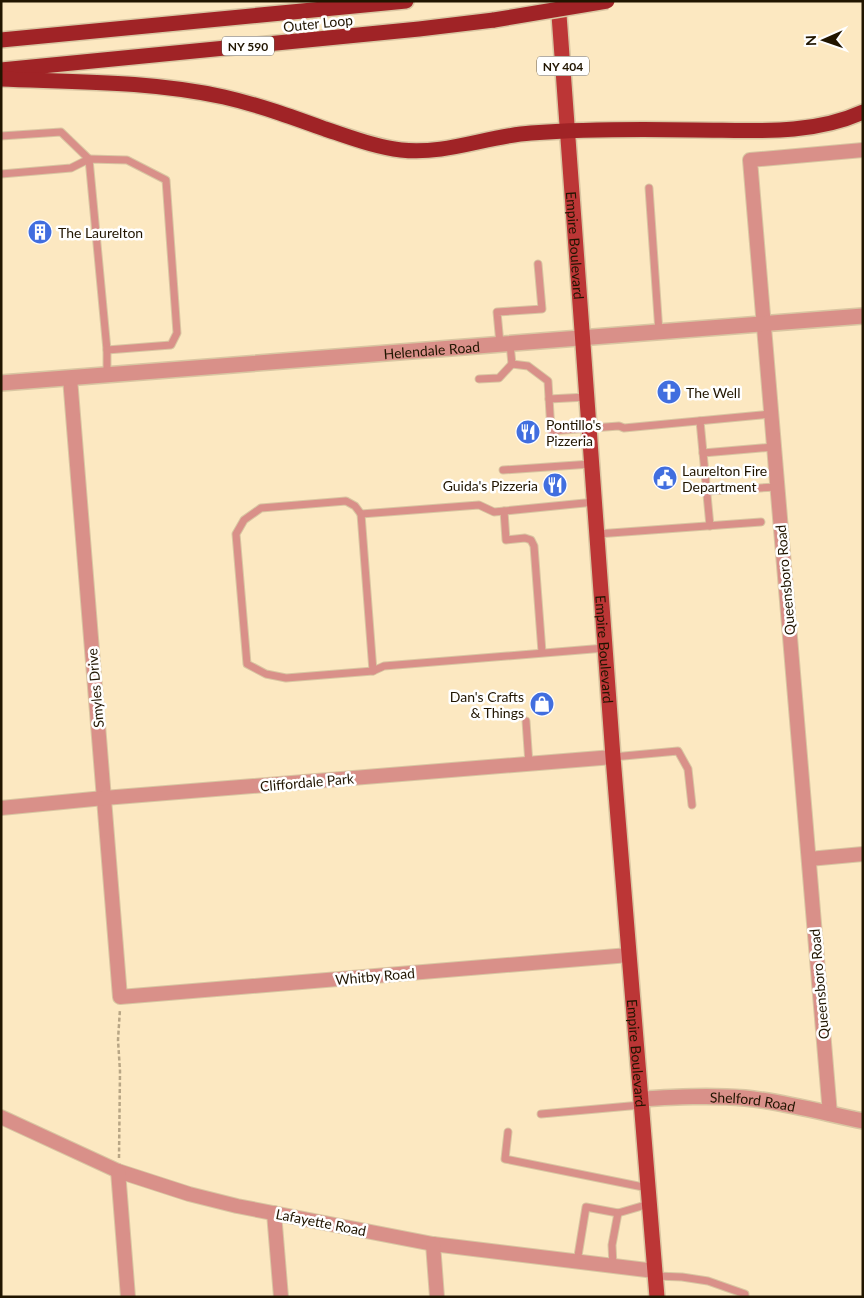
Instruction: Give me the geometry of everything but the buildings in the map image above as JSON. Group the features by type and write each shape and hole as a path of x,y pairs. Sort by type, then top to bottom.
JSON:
{"highway":[{"name":"Outer Loop","path":"1,40 406,1"},
{"name":"Outer Loop","path":"1,70 409,30 494,20 607,1"},
{"path":"1,80 126,84 188,90 245,102 357,140 382,147 406,150 443,149 518,134 568,131 620,129 797,129 832,123 863,112"}],"main road":[{"name":"Empire Boulevard","path":"558,1 613,758 657,1297"}],"street":[{"name":"Queensboro Road","path":"830,1114 750,160 863,150"},
{"name":"Helendale Road","path":"1,383 863,316"},
{"name":"Smyles Drive","path":"70,378 120,997"},
{"name":"Cliffordale Park","path":"1,808 104,798 613,758"},
{"path":"809,859 863,854"},
{"name":"Whitby Road","path":"120,997 629,955"},
{"name":"Shelford Road","path":"641,1102 693,1096 745,1098 863,1121"},
{"name":"Lafayette Road","path":"1,1117 118,1171 189,1194 274,1213 433,1244 613,1266 655,1274"},
{"path":"118,1171 128,1297"},
{"path":"274,1213 281,1297"},
{"path":"433,1244 437,1297"}],"lane":[{"path":"1,136 61,132 89,159 108,350 107,375"},
{"path":"1,174 71,168 89,159 127,160 166,180 177,333 171,345 108,350"},
{"path":"649,188 659,332"},
{"path":"512,364 497,312 542,309 538,264"},
{"path":"479,380 499,378 512,364"},
{"path":"512,364 528,366 548,381 552,432 619,426 624,428 771,414"},
{"path":"549,399 587,396"},
{"path":"700,421 710,526"},
{"path":"704,453 774,446"},
{"path":"503,470 592,464"},
{"path":"707,491 777,486"},
{"path":"373,671 361,514 355,506 346,501 261,508 244,520 236,534 247,664 266,674 286,678 373,671 384,666 605,648"},
{"path":"361,514 479,504 494,512 595,502"},
{"path":"504,511 506,540 525,538 531,540 534,546 542,652"},
{"path":"597,534 761,522"},
{"path":"526,721 529,764"},
{"path":"613,758 678,751 688,770 692,804"},
{"path":"541,1114 641,1102"},
{"path":"508,1132 506,1159 648,1188"},
{"path":"576,1262 586,1207 618,1213 649,1204"},
{"path":"613,1266 612,1245 618,1213"},
{"path":"655,1274 708,1281 745,1294 745,1297"}],"path":[{"path":"118,1171 120,1071 118,1040 120,997"}],"place":[{"name":"The Laurelton","path":"40,232"},
{"name":"The Well","path":"669,392"},
{"name":"Pontillo's Pizzeria","path":"528,432"},
{"name":"Laurelton Fire Department","path":"665,478"},
{"name":"Guida's Pizzeria","path":"555,485"},
{"name":"Dan's Crafts & Things","path":"542,704"}]}
